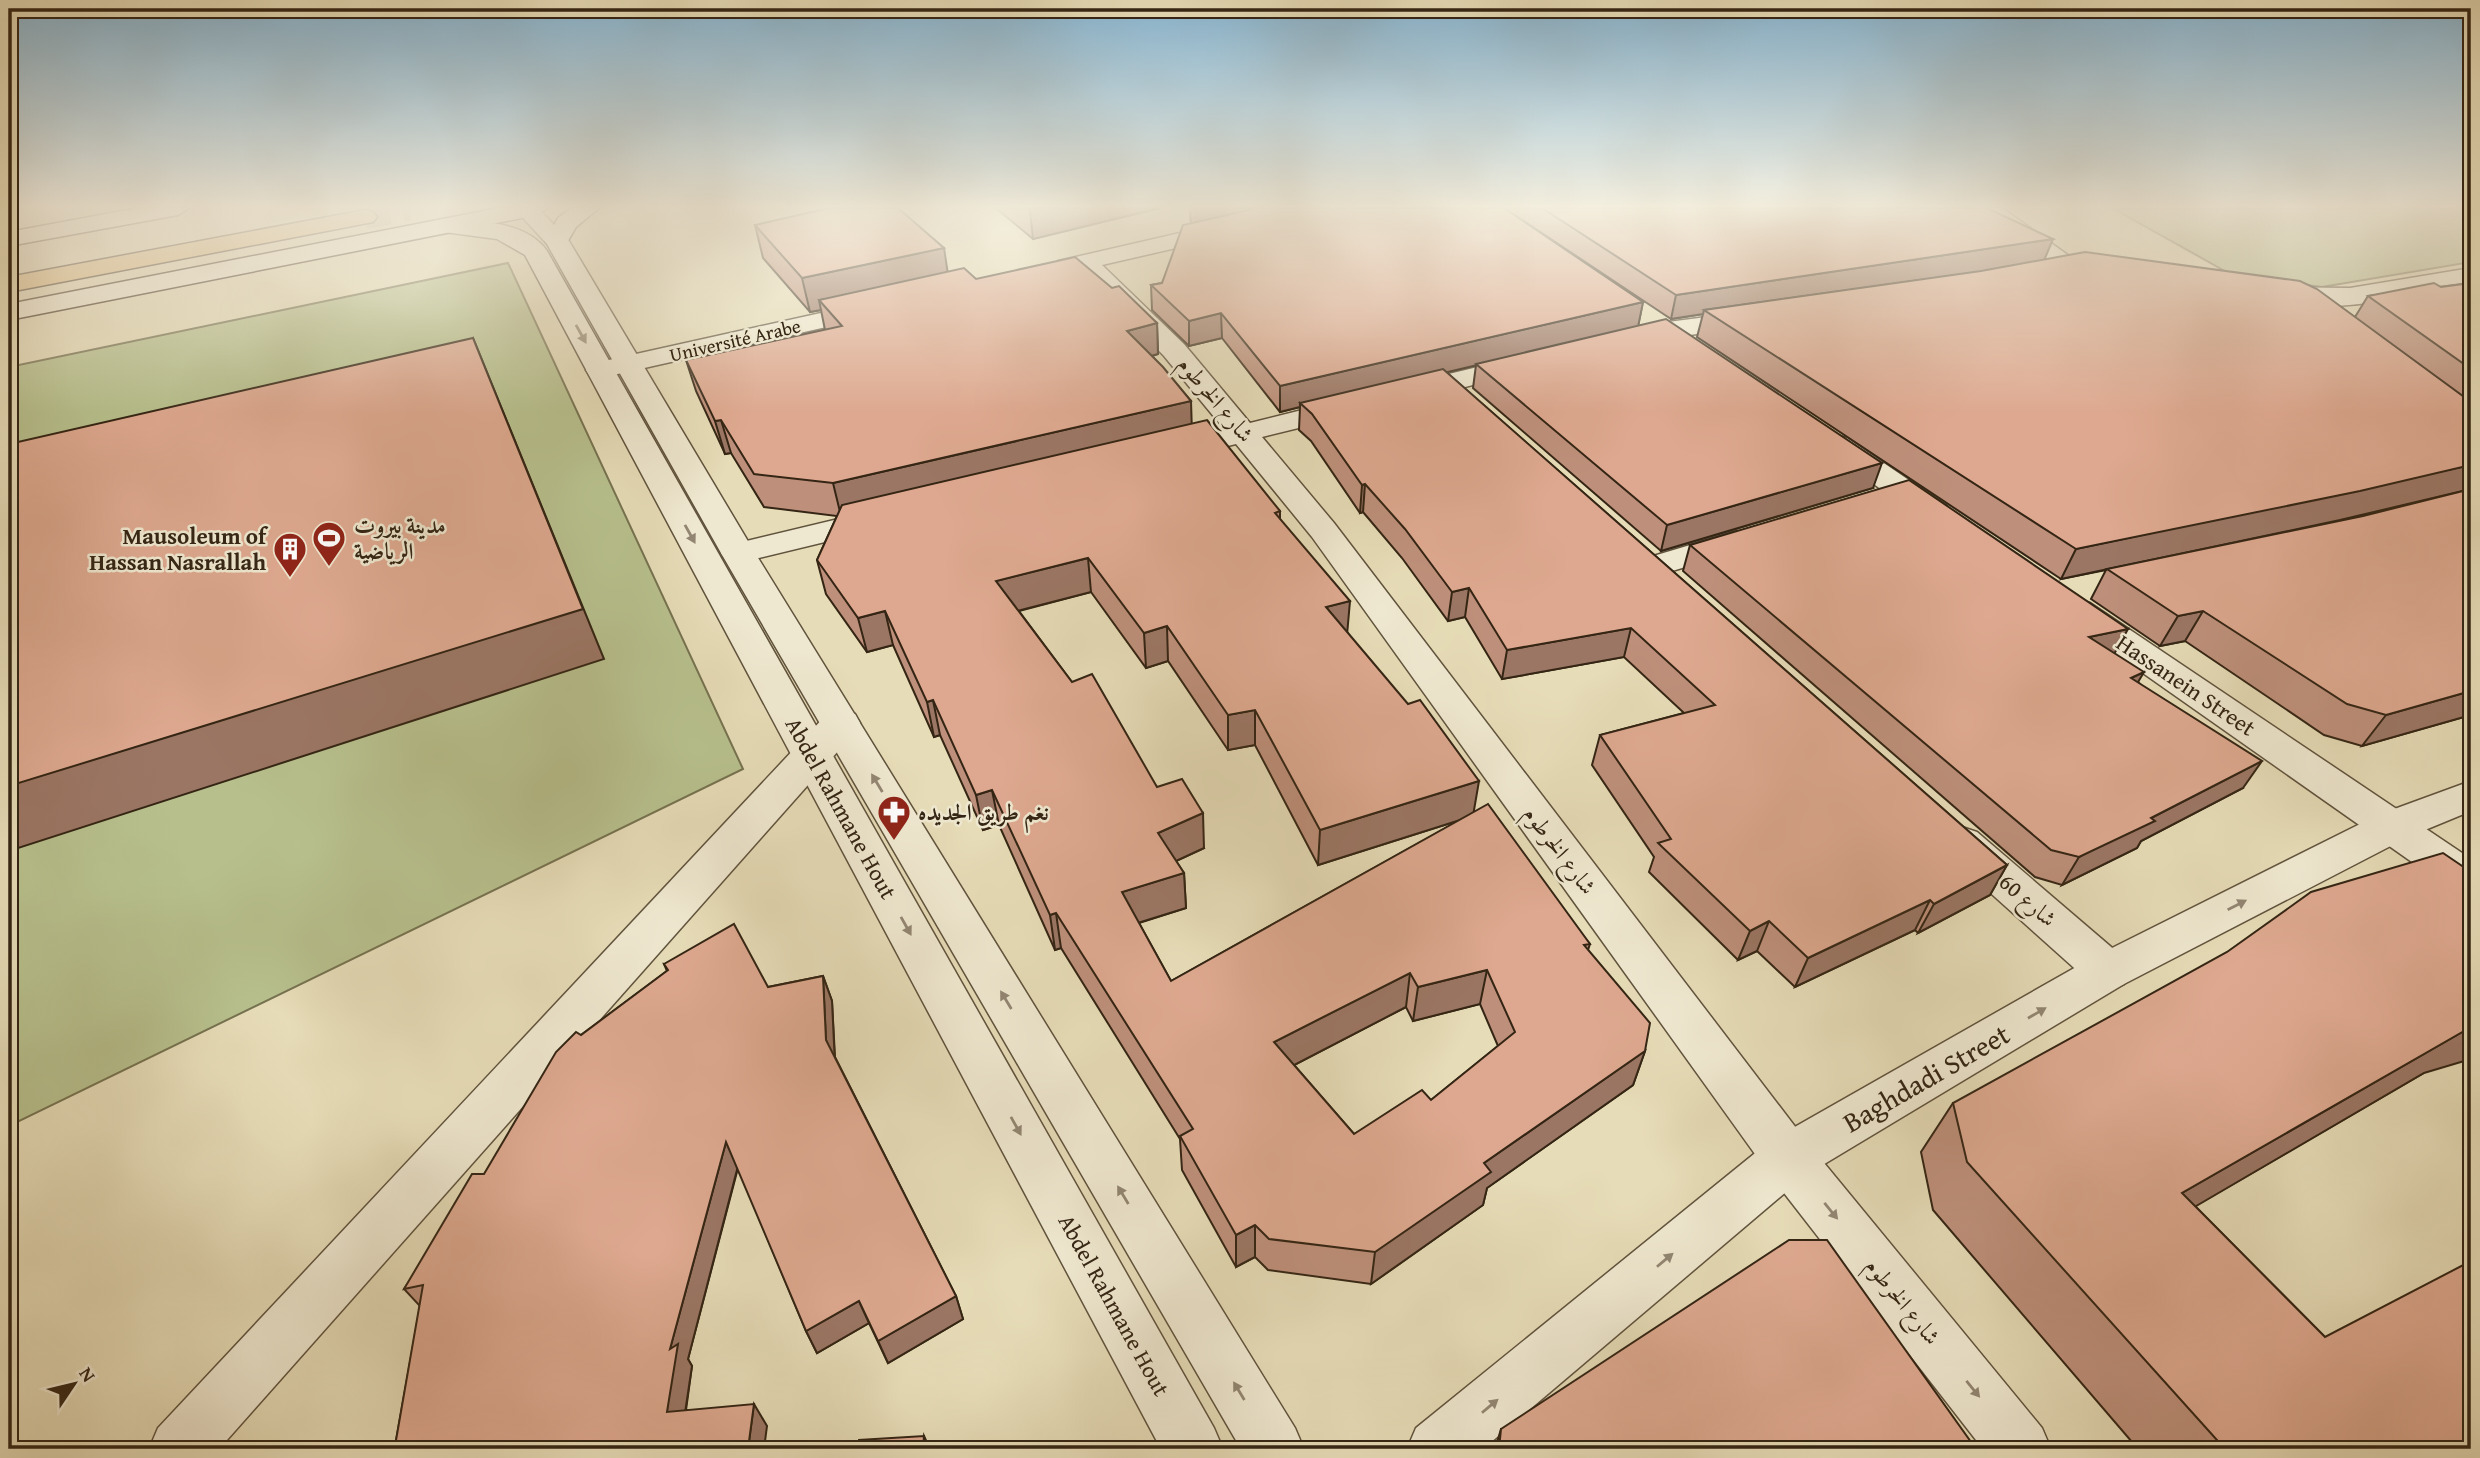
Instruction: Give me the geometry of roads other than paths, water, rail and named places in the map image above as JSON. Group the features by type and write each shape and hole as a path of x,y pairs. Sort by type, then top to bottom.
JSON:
{"highway":[{"path":"9,285 56,276"}],"street":[{"path":"9,312 192,276"},
{"name":"Abdel Rahmane Hout","path":"551,276 738,552 826,739 1274,1449"},
{"name":"Abdel Rahmane Hout","path":"568,276 615,367 826,739 1194,1449"},
{"name":"شارع الخرطوم","path":"1099,276 1174,350 1324,530 1788,1157 2021,1449"},
{"path":"2247,291 2300,299 2386,293 2466,276"},
{"path":"2300,299 2331,322"},
{"name":"Université Arabe","path":"615,367 898,304"},
{"path":"1636,309 1701,353"},
{"path":"1602,346 1668,330 1778,315"},
{"path":"1145,457 1550,358"},
{"path":"1446,383 1476,409"},
{"path":"1812,428 1957,528"},
{"path":"1866,502 1904,491"},
{"path":"738,552 909,513"},
{"path":"1652,567 1766,532"},
{"path":"1623,541 1682,594"},
{"name":"Hassanein Street","path":"2093,586 2054,594 2471,881"},
{"path":"180,1449 826,739"},
{"name":"Baghdadi Street","path":"1437,1449 1788,1157 2108,971 2393,826 2471,795"},
{"name":"شارع 60","path":"1942,824 2108,971"}],"place":[{"name":"مدينة بيروت الرياضية","path":"329,568"},
{"name":"Mausoleum of Hassan Nasrallah","path":"290,579"},
{"name":"نغم طريق الجديده","path":"894,842"}]}
